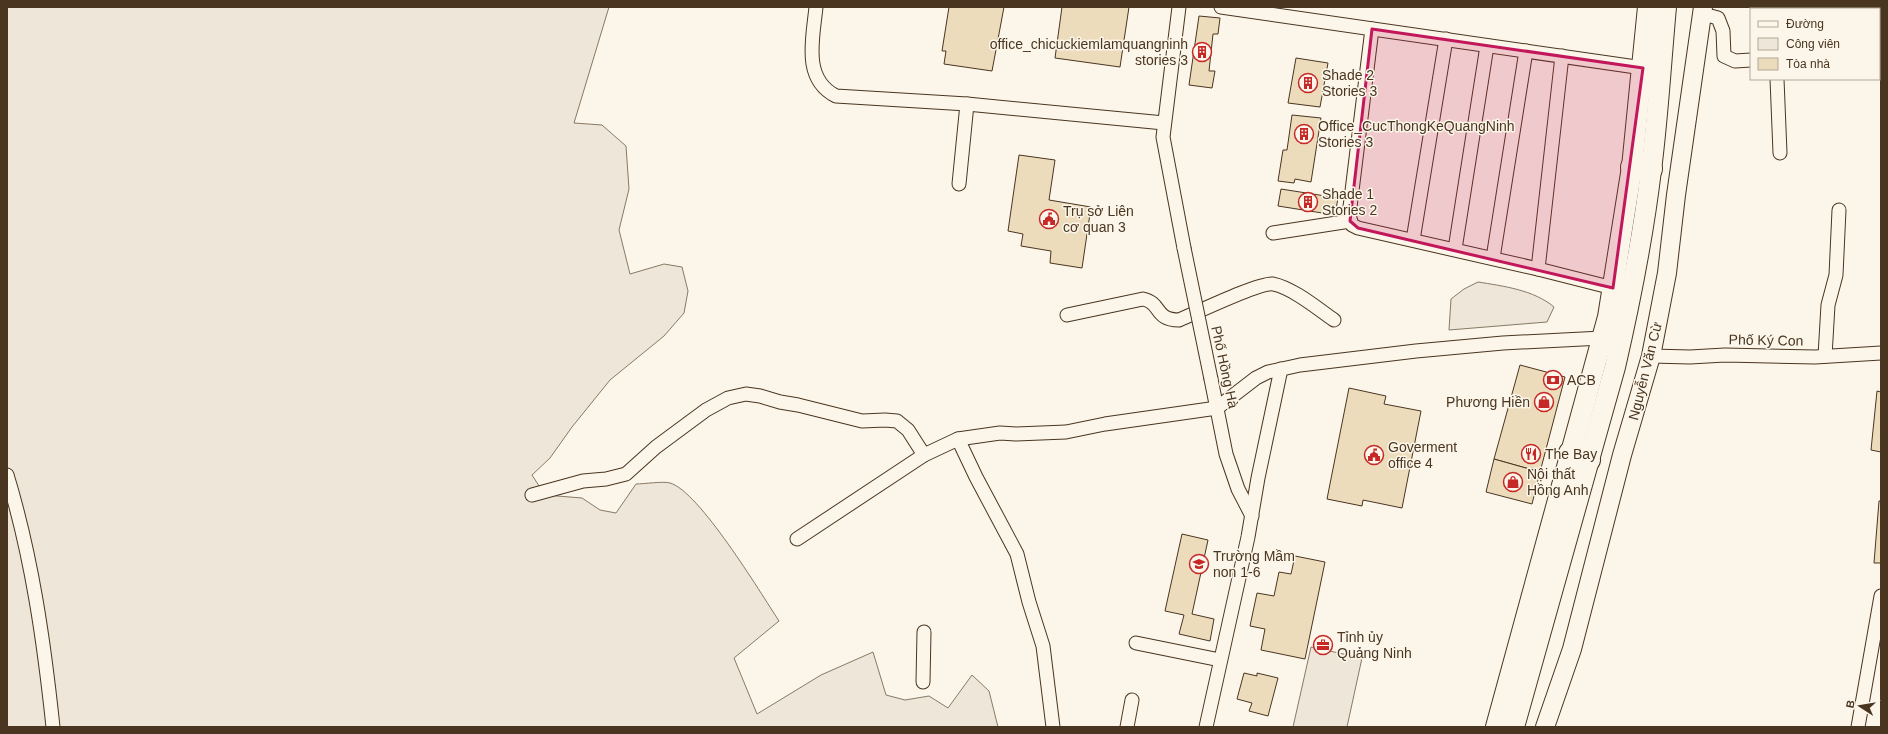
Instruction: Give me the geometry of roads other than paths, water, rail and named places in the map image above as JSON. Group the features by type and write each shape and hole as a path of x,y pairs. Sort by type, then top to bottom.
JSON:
{"main road":[{"path":"1496,727 1580,456 1624,331 1636,274 1642,168 1642,68 1648,7"},
{"path":"1514,727 1580,456 1602,338 1642,168 1666,7"}],"street":[{"path":"816,7 811,59 819,83 828,92 836,96 967,104 1164,123"},
{"name":"Phố Hồng Hà","path":"1179,7 1164,123 1164,147 1226,454 1234,478 1252,516"},
{"path":"1221,7 1642,68"},
{"path":"1703,10 1718,18 1721,24 1724,56 1735,61 1750,60"},
{"name":"Nguyễn Văn Cừ","path":"1545,727 1572,649 1620,463 1651,356 1667,273 1676,195 1703,10"},
{"path":"1372,29 1349,214 1352,225 1358,228 1493,258 1613,288"},
{"path":"1413,240 1446,39"},
{"path":"1454,249 1487,46"},
{"path":"1493,258 1526,52"},
{"path":"1538,269 1562,56"},
{"path":"1777,80 1780,153"},
{"path":"959,184 967,104"},
{"path":"1825,356 1828,305 1835,284 1836,275 1839,210"},
{"path":"1273,233 1350,221"},
{"path":"1067,315 1143,299 1148,300 1155,305 1161,315 1168,320 1179,320 1256,287 1272,284 1283,287 1302,298 1334,320"},
{"path":"797,539 924,455 958,439 1000,433 1047,434 1066,432 1124,421 1217,408 1256,378 1268,372 1300,365 1424,350 1503,343 1602,338"},
{"name":"Phố Ký Con","path":"1651,356 1690,357 1725,354 1825,356 1877,355"},
{"path":"1206,727 1252,516 1258,478 1281,369"},
{"path":"532,495 583,481 606,479 626,474 656,447 706,410 728,398 746,394 760,396 862,421 897,421 908,430 924,455"},
{"path":"958,439 976,477 1017,554 1029,602 1044,646 1053,727"},
{"path":"7,475 31,574 45,651 53,727"},
{"path":"1858,727 1881,596"},
{"path":"923,682 924,632"},
{"path":"1136,643 1220,660"},
{"path":"1127,727 1132,700"}],"place":[{"name":"office_chicuckiemlamquangninh stories 3","path":"1202,52"},
{"name":"Shade 2 Stories 3","path":"1308,83"},
{"name":"Office_CucThongKeQuangNinh Stories 3","path":"1304,134"},
{"name":"Shade 1 Stories 2","path":"1308,202"},
{"name":"Trụ sở Liên cơ quan 3","path":"1049,219"},
{"name":"ACB","path":"1553,380"},
{"name":"Phương Hiền","path":"1544,402"},
{"name":"The Bay","path":"1531,454"},
{"name":"Goverment office 4","path":"1374,455"},
{"name":"Nội thất Hồng Anh","path":"1513,482"},
{"name":"Trường Mầm non 1-6","path":"1199,564"},
{"name":"Tỉnh ủy Quảng Ninh","path":"1323,645"}]}
